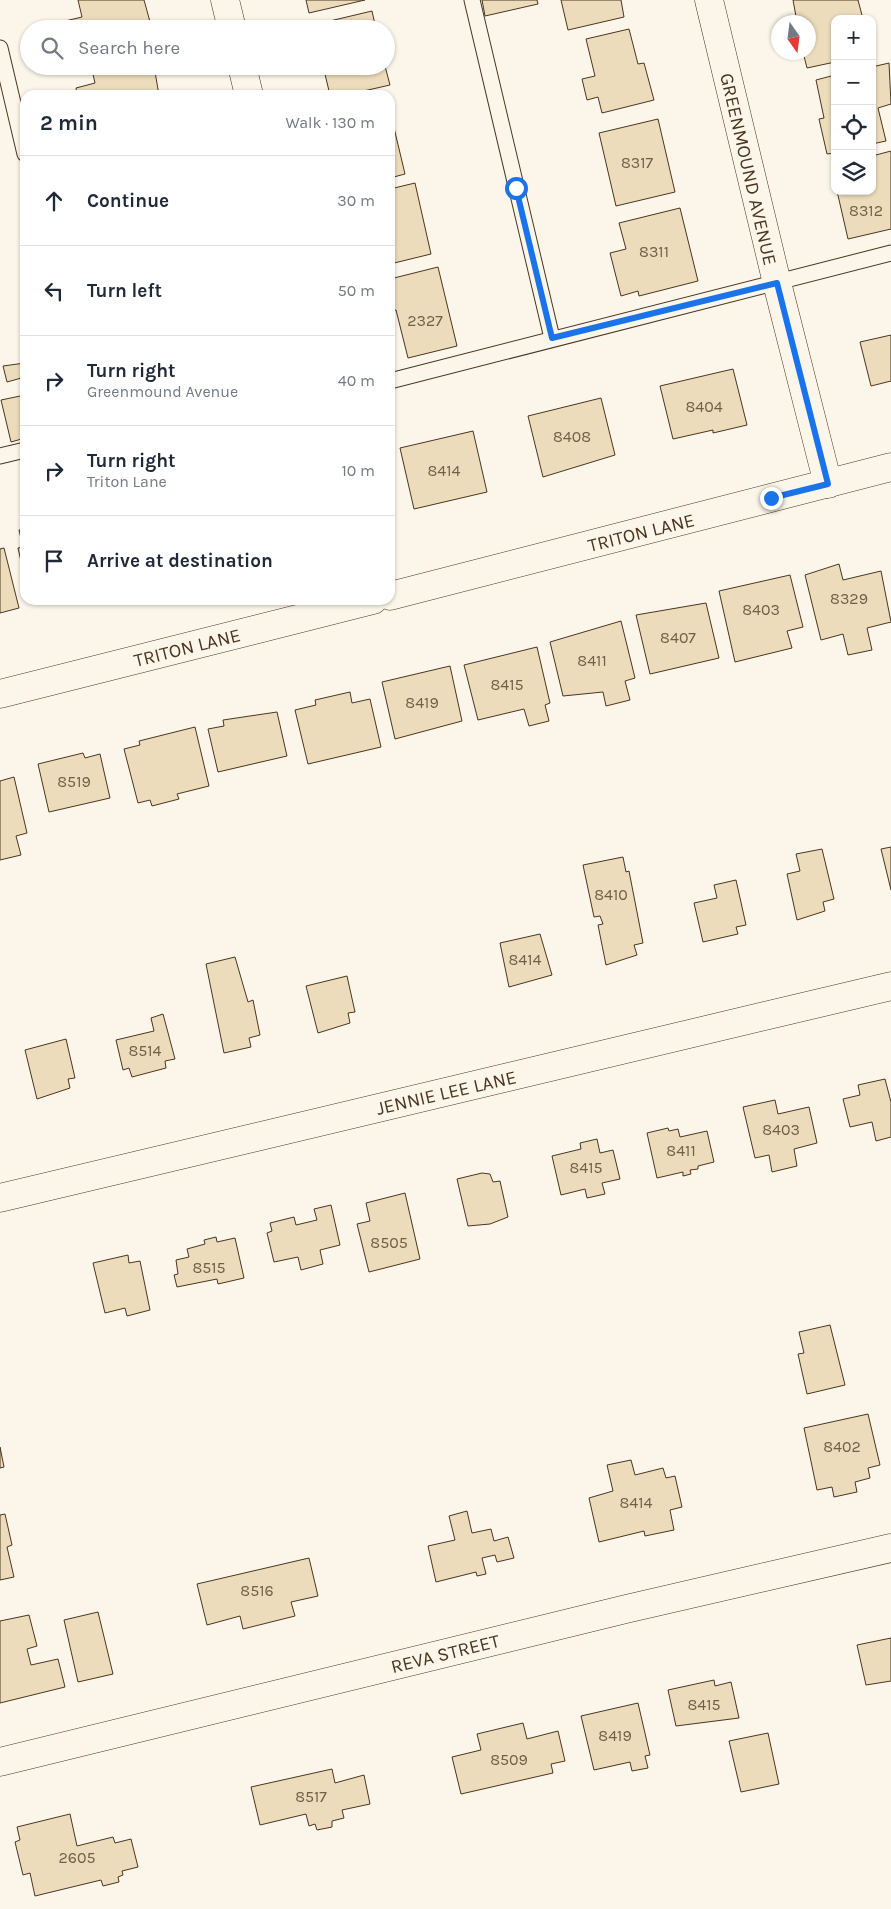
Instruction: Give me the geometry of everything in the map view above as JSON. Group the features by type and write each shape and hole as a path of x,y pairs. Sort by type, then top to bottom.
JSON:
{"street":[{"path":"226,0 230,20"},
{"name":"GREENMOUND AVENUE","path":"709,0 777,283 828,484"},
{"path":"244,75 247,90"},
{"name":"TRITON LANE","path":"395,595 891,467"},
{"name":"TRITON LANE","path":"0,694 351,605"},
{"name":"JENNIE LEE LANE","path":"0,1198 891,986"},
{"name":"REVA STREET","path":"0,1762 626,1608 891,1548"}],"lane":[{"path":"472,0 552,338"},
{"path":"0,48 20,133"},
{"path":"395,380 552,338 891,253"},
{"path":"0,456 20,451"}],"building":[{"path":"78,0 144,0 150,20 69,20 82,17"},
{"path":"306,0 365,0 309,13"},
{"path":"482,0 537,0 538,4 485,16"},
{"path":"561,0 621,0 624,17 568,30"},
{"path":"793,0 858,0 862,15 831,15 831,63 807,68 805,60 816,60 816,15 796,15"},
{"path":"372,11 374,20 334,20"},
{"path":"629,29 638,64 644,63 654,100 602,113 598,97 587,100 582,79 595,76 586,39"},
{"path":"889,63 891,104 878,108 886,141 876,143 876,105 876,66"},
{"path":"93,75 156,75 158,90 76,90 76,88 95,83"},
{"path":"325,75 387,75 390,85 368,90 329,90"},
{"path":"831,76 831,154 827,154 819,119 824,118 816,80"},
{"path":"658,119 675,192 616,206 599,133"},
{"path":"395,132 405,174 395,177"},
{"path":"891,151 891,229 848,239 838,195 876,195 876,155"},
{"path":"415,183 431,254 395,263 395,188"},
{"path":"680,208 698,281 639,296 638,291 621,296 610,253 626,249 619,223"},
{"path":"438,267 457,346 408,358 395,310 395,278"},
{"path":"891,335 891,381 871,386 860,342"},
{"path":"20,364 20,378 7,382 3,366"},
{"path":"733,369 747,425 713,433 713,430 673,439 660,386"},
{"path":"20,396 20,439 11,442 1,400"},
{"path":"601,398 615,455 543,477 528,416"},
{"path":"473,431 487,492 414,509 400,448"},
{"path":"4,548 19,608 0,613 0,549"},
{"path":"839,564 843,580 881,571 891,622 867,628 872,650 848,655 843,634 821,640 805,575"},
{"path":"790,575 803,627 787,631 792,648 735,662 719,591"},
{"path":"706,603 719,658 650,674 636,615"},
{"path":"621,621 635,678 625,681 630,700 606,706 603,692 563,696 550,642"},
{"path":"537,647 550,703 545,705 549,721 529,726 524,709 478,720 464,665"},
{"path":"450,666 462,721 395,739 382,682"},
{"path":"350,692 352,703 370,699 381,747 308,764 295,710 316,705 315,700"},
{"path":"277,712 287,756 218,772 208,729 224,726 223,720"},
{"path":"195,727 209,786 177,794 179,799 152,806 150,800 138,803 124,749 140,745 139,741"},
{"path":"83,753 85,758 100,754 110,798 49,812 38,764"},
{"path":"14,777 27,833 16,836 21,855 0,860 0,781"},
{"path":"891,847 891,890 881,849"},
{"path":"822,849 834,899 823,902 825,911 797,920 787,874 800,871 796,854"},
{"path":"623,857 626,872 629,871 643,943 634,945 637,955 606,965 598,925 603,924 600,916 594,917 583,865"},
{"path":"736,880 746,925 736,927 738,934 703,942 694,903 717,898 714,885"},
{"path":"540,934 552,975 509,987 500,943"},
{"path":"235,957 248,1002 253,1000 260,1035 249,1038 251,1047 224,1053 206,964"},
{"path":"347,976 355,1012 348,1013 350,1023 318,1033 306,986"},
{"path":"163,1014 175,1059 165,1061 166,1068 132,1077 129,1068 123,1070 116,1040 154,1031 151,1018"},
{"path":"66,1039 75,1078 68,1079 70,1088 37,1099 25,1050"},
{"path":"885,1079 891,1102 891,1137 876,1141 872,1122 850,1127 843,1099 860,1095 858,1085"},
{"path":"775,1100 778,1114 809,1107 817,1143 794,1149 797,1166 772,1172 769,1155 755,1158 743,1107"},
{"path":"668,1128 669,1131 678,1129 680,1137 707,1131 714,1162 698,1166 698,1169 690,1170 691,1174 683,1176 683,1172 657,1178 647,1133"},
{"path":"597,1139 600,1153 613,1150 620,1179 602,1183 605,1194 587,1198 585,1189 561,1195 552,1156 581,1149 580,1143"},
{"path":"482,1173 490,1174 493,1182 500,1181 508,1217 490,1224 468,1226 457,1179"},
{"path":"405,1193 420,1259 369,1272 357,1224 370,1221 366,1203"},
{"path":"331,1205 340,1245 320,1250 323,1264 301,1270 298,1257 274,1262 267,1233 272,1231 270,1223 294,1217 296,1225 317,1220 314,1209"},
{"path":"216,1237 217,1242 235,1238 244,1278 218,1284 217,1279 177,1287 174,1275 178,1274 176,1260 189,1257 187,1249 205,1244 204,1240"},
{"path":"128,1255 129,1263 140,1261 150,1310 127,1316 125,1308 105,1313 93,1263"},
{"path":"830,1325 845,1385 807,1394 798,1354 804,1353 799,1332"},
{"path":"868,1414 880,1465 868,1468 870,1478 855,1482 857,1492 834,1497 832,1487 817,1490 804,1428"},
{"path":"0,1447 4,1467 0,1468"},
{"path":"631,1460 635,1475 663,1468 666,1478 675,1476 682,1507 670,1510 674,1530 645,1536 644,1531 599,1542 589,1498 613,1491 607,1465"},
{"path":"467,1511 472,1533 491,1529 494,1541 508,1537 514,1558 497,1562 495,1555 482,1558 486,1574 477,1576 476,1572 436,1582 428,1546 455,1540 449,1516"},
{"path":"5,1514 12,1545 7,1547 14,1577 0,1580 0,1515"},
{"path":"309,1558 318,1596 291,1602 295,1616 243,1629 240,1616 207,1625 197,1584"},
{"path":"98,1612 113,1674 78,1682 64,1620"},
{"path":"29,1615 37,1646 27,1649 31,1665 58,1659 65,1687 0,1703 0,1621"},
{"path":"891,1638 891,1681 866,1685 857,1645"},
{"path":"714,1680 715,1686 731,1682 739,1718 676,1726 668,1690"},
{"path":"638,1703 650,1755 645,1756 648,1768 632,1771 630,1762 594,1770 581,1716"},
{"path":"523,1723 527,1739 558,1731 565,1761 551,1764 553,1773 461,1794 452,1757 481,1750 477,1734"},
{"path":"768,1733 779,1784 741,1792 729,1741"},
{"path":"332,1769 335,1783 364,1775 370,1804 342,1810 344,1818 332,1821 332,1827 317,1830 315,1824 309,1826 306,1814 260,1825 251,1787"},
{"path":"70,1814 77,1846 113,1837 115,1843 131,1839 138,1867 122,1871 123,1875 118,1877 119,1882 103,1886 101,1880 35,1896 30,1873 23,1875 15,1842 20,1840 17,1827"}],"route":[{"path":"516,188 552,338 777,283 828,484 771,498"}]}
